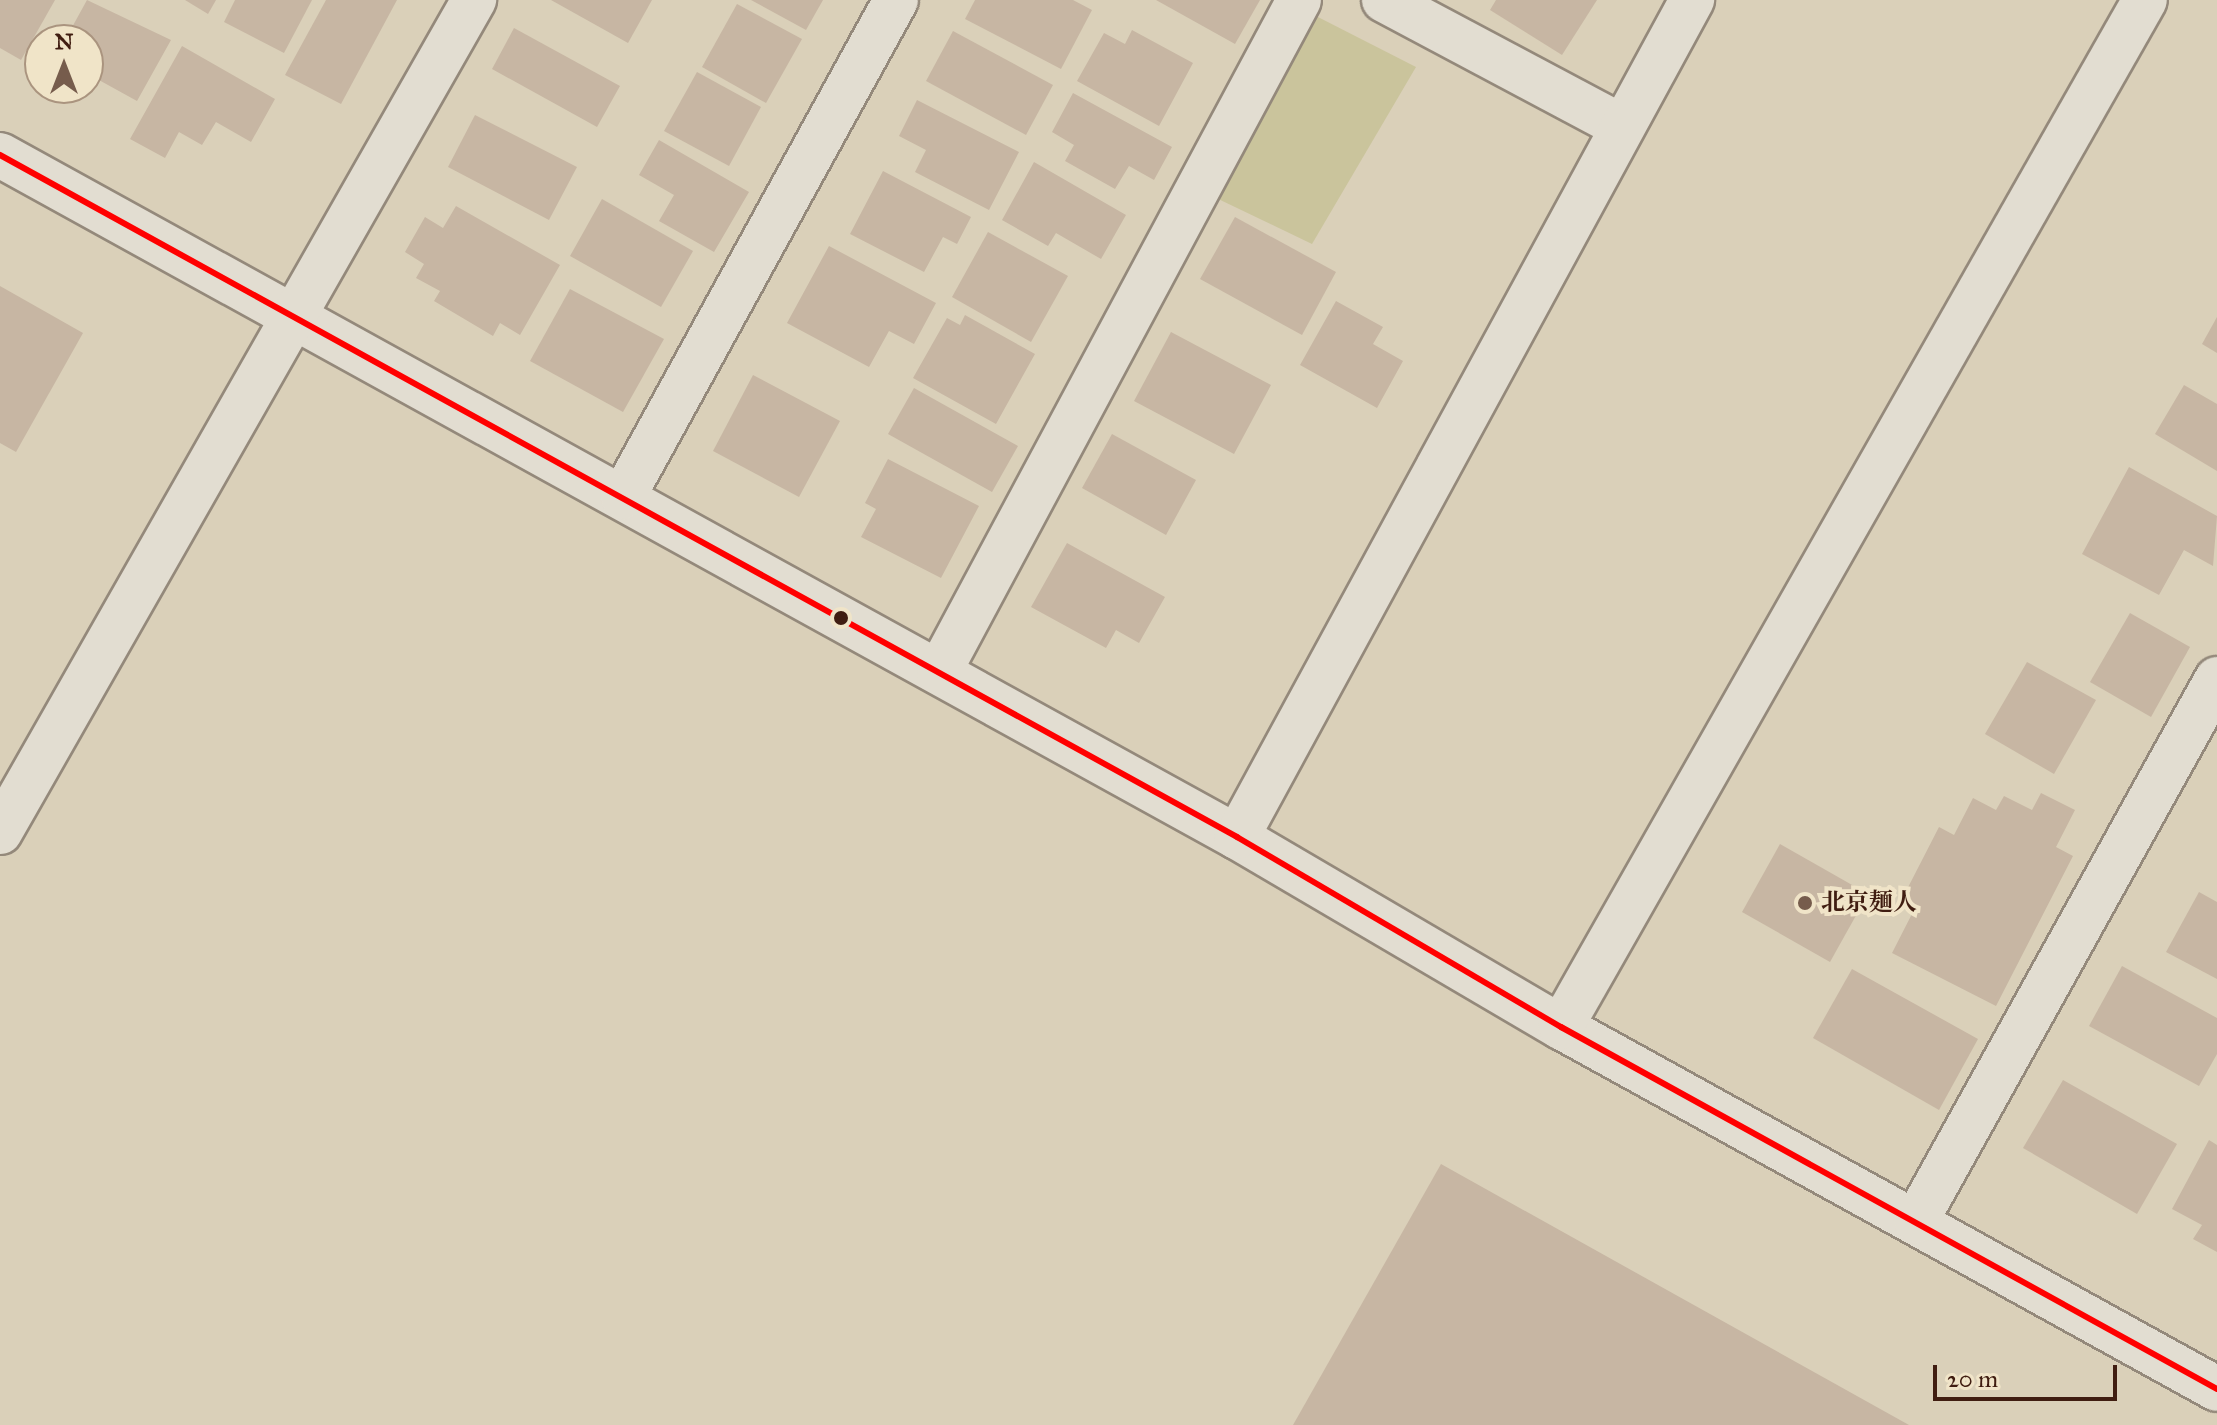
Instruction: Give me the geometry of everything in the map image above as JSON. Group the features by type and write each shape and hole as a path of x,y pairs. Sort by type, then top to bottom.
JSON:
{"street":[{"path":"0,832 474,0"},
{"path":"623,497 896,0"},
{"path":"939,672 1299,0"},
{"path":"1384,0 1621,126"},
{"path":"1237,837 1692,0"},
{"path":"1561,1027 2145,0"},
{"path":"0,155 1237,837 1561,1027 2217,1389"},
{"path":"1916,1221 2217,679"}],"shaded area":[{"path":"1314,15 1416,67 1312,244 1212,196"}],"building":[{"path":"0,0 55,0 41,24 24,24 24,55 21,60 0,48"},
{"path":"87,0 171,40 137,101 104,83 104,24 74,24"},
{"path":"185,0 216,0 208,14"},
{"path":"235,0 312,0 284,53 224,22"},
{"path":"326,0 397,0 341,104 285,75"},
{"path":"551,0 652,0 628,43"},
{"path":"751,0 823,0 806,30"},
{"path":"975,0 1073,0 1092,10 1061,69 965,19"},
{"path":"1156,0 1260,0 1235,44"},
{"path":"1496,0 1597,0 1562,55 1490,10"},
{"path":"737,4 802,39 766,103 702,67"},
{"path":"514,28 620,86 597,127 492,69"},
{"path":"1132,30 1193,63 1159,126 1077,81 1104,33 1125,44"},
{"path":"953,31 1053,85 1026,135 926,81"},
{"path":"182,46 275,99 251,142 216,122 202,145 179,132 165,158 130,139"},
{"path":"697,72 761,107 729,166 664,131"},
{"path":"1073,93 1172,147 1154,180 1129,166 1115,189 1065,161 1074,145 1052,132"},
{"path":"917,100 1019,152 989,210 915,172 926,150 899,136"},
{"path":"475,115 577,167 549,220 448,167"},
{"path":"659,140 749,192 714,252 659,221 674,195 639,175"},
{"path":"1034,162 1126,215 1101,259 1056,233 1048,246 1002,220"},
{"path":"883,171 971,217 957,244 943,237 924,272 850,234"},
{"path":"602,199 693,251 661,307 570,256"},
{"path":"456,206 560,265 520,335 500,323 493,336 434,301 440,291 416,278 424,264 405,252 425,217 443,228"},
{"path":"1235,217 1336,272 1302,335 1200,279"},
{"path":"988,232 1068,276 1031,342 952,297"},
{"path":"829,246 936,303 914,344 889,331 869,367 787,323"},
{"path":"0,286 83,333 16,452 0,443"},
{"path":"570,289 664,339 623,412 530,361"},
{"path":"1336,301 1383,327 1373,344 1403,361 1377,408 1300,365"},
{"path":"965,315 1035,354 996,424 913,378 947,318 960,325"},
{"path":"2217,317 2217,353 2202,344"},
{"path":"1171,332 1271,385 1234,454 1134,401"},
{"path":"753,375 840,421 799,497 713,451"},
{"path":"2184,385 2217,404 2217,471 2155,434"},
{"path":"914,388 1018,446 992,492 888,434"},
{"path":"1112,434 1196,480 1166,535 1082,488"},
{"path":"888,459 979,506 941,578 861,537 876,509 865,503"},
{"path":"2129,467 2217,516 2213,566 2184,550 2159,595 2082,554"},
{"path":"1067,543 1165,597 1139,643 1116,630 1106,648 1031,607"},
{"path":"2130,613 2190,647 2151,717 2090,682"},
{"path":"2027,662 2096,700 2054,774 1985,734"},
{"path":"2041,793 2075,810 2056,847 2073,856 1996,1006 1892,953 1915,908 1901,901 1939,827 1954,835 1973,798 1996,810 2004,796 2032,810"},
{"name":"北京麺人","path":"1780,844 1868,894 1830,962 1742,912"},
{"path":"2199,892 2217,902 2217,979 2166,952"},
{"path":"2122,966 2217,1018 2217,1054 2199,1086 2089,1026"},
{"path":"1852,969 1978,1039 1939,1110 1813,1038"},
{"path":"2063,1080 2177,1144 2137,1214 2023,1148"},
{"path":"2209,1140 2217,1145 2217,1252 2193,1239 2202,1225 2172,1209"},
{"path":"1441,1164 1909,1425 1293,1425"}],"transit line":[{"path":"0,155 1237,837 1561,1027 2217,1389"}],"place":[{"name":"北京麺人","path":"1805,903"}]}
